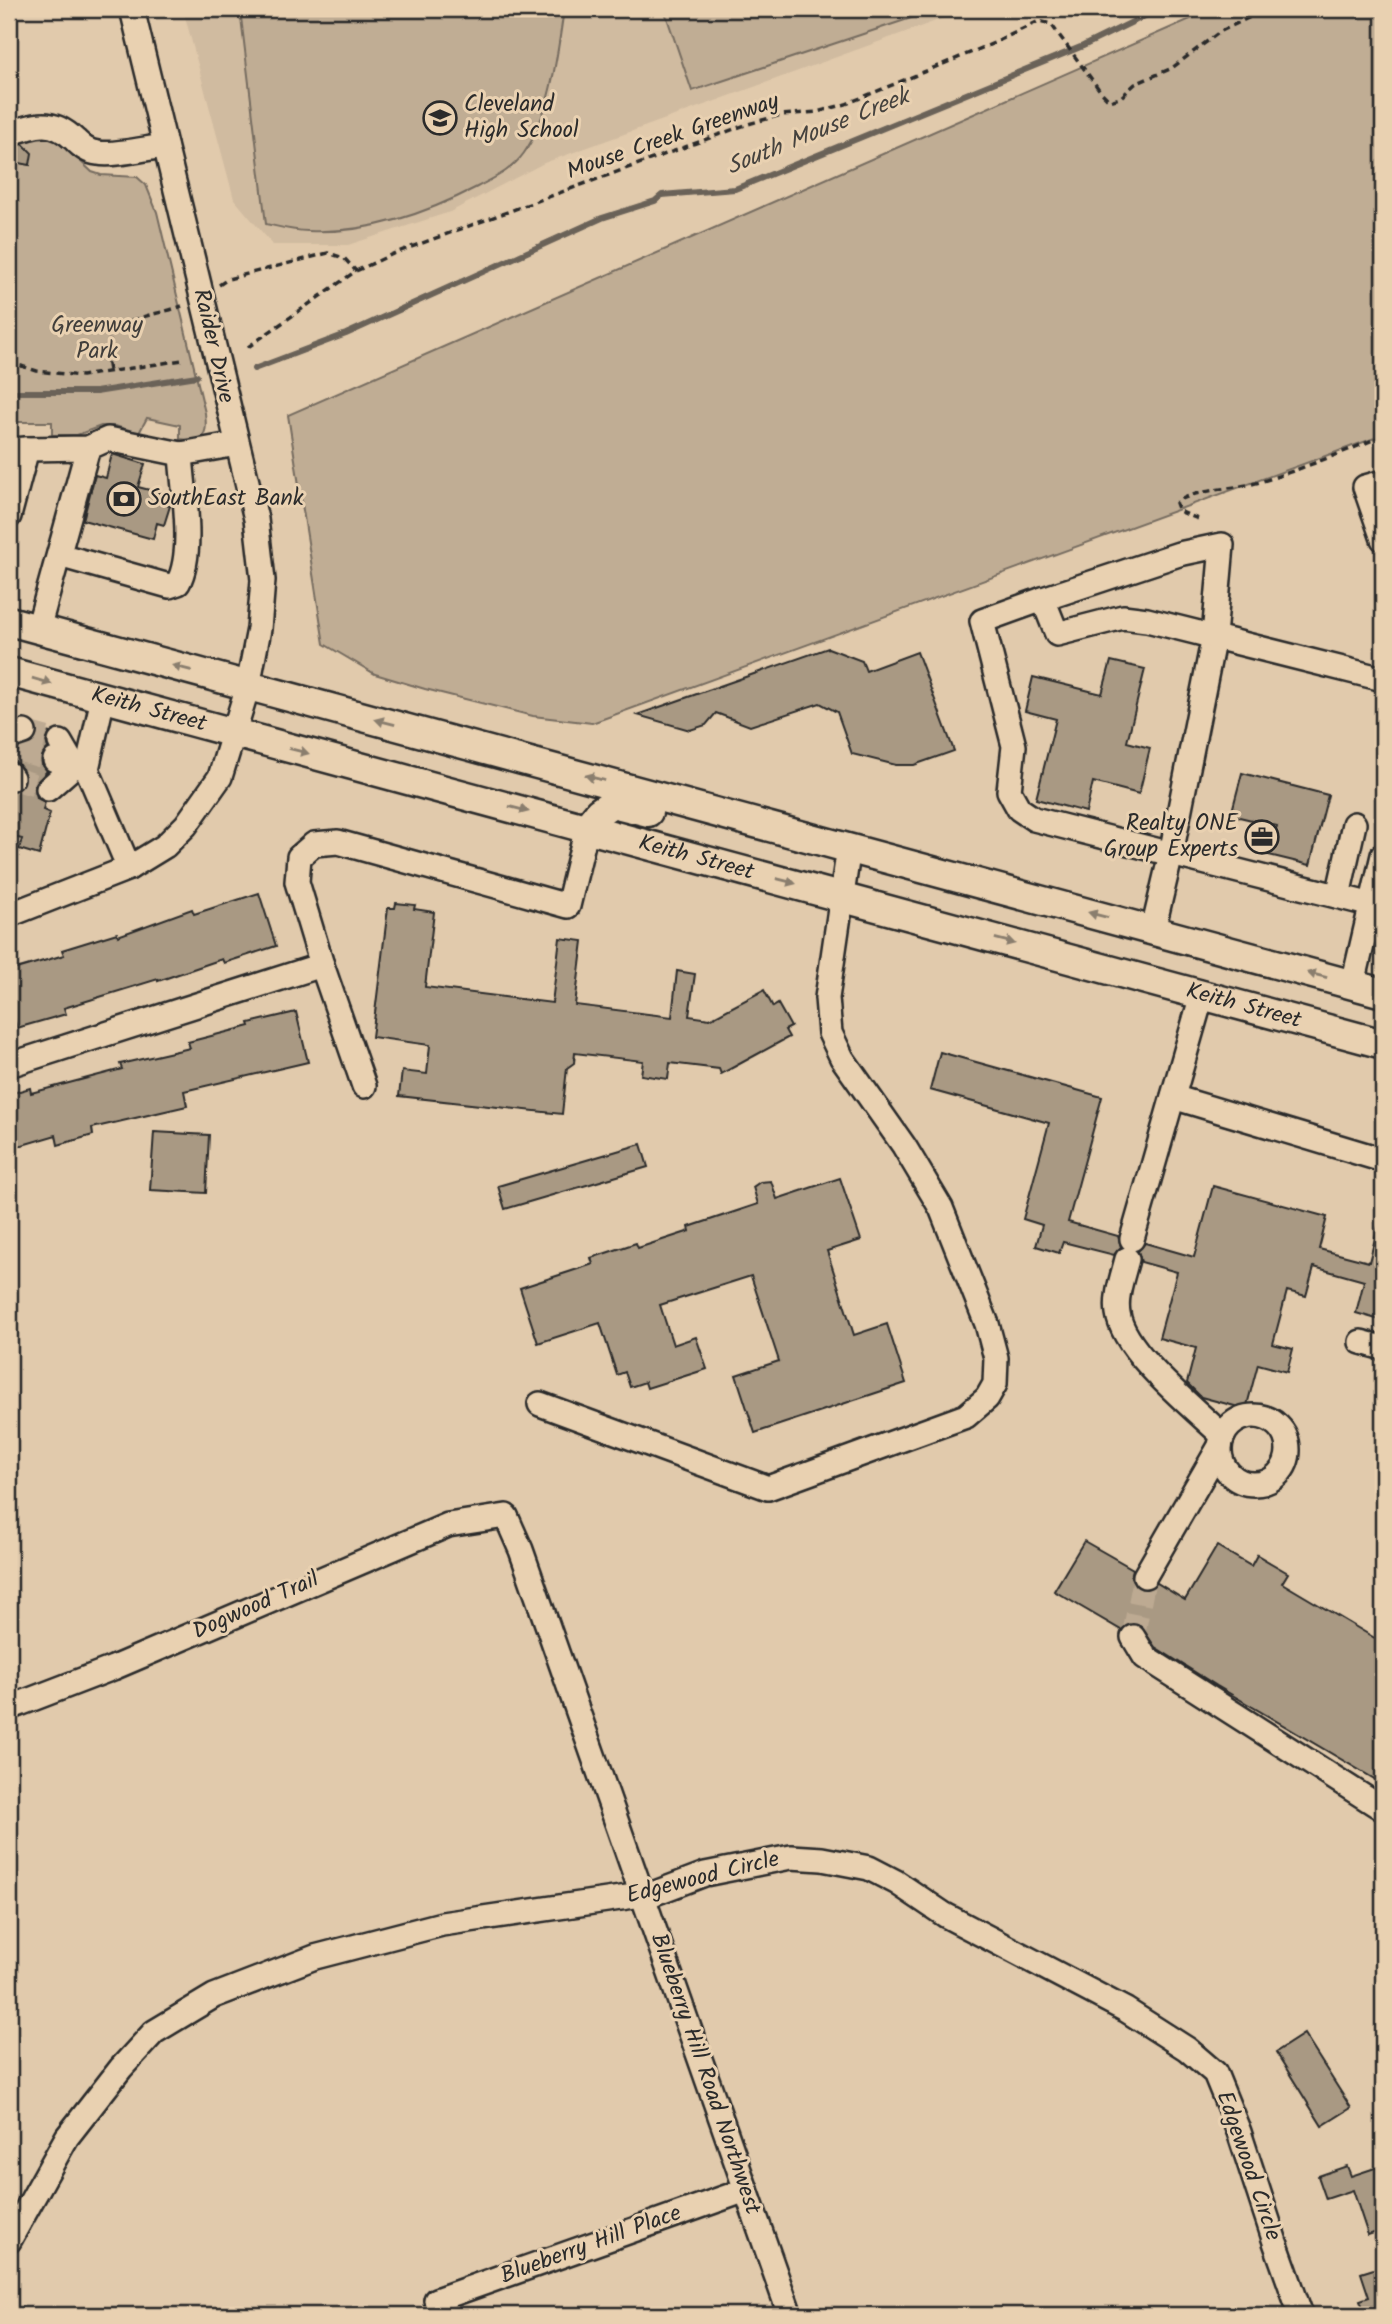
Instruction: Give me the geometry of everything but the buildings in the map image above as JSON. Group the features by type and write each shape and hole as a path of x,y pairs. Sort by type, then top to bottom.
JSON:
{"main road":[{"path":"9,621 1383,993"},
{"name":"Keith Street","path":"9,672 1383,1044"},
{"path":"587,827 599,812 612,803 725,831 774,827"}],"street":[{"name":"Raider Drive","path":"9,915 129,868 165,846 186,825 220,777 247,686 259,629 263,580 256,519 132,9"},
{"path":"9,134 34,125 48,124 63,129 86,150 100,154 164,146"},
{"path":"9,516 18,450 88,447 108,439 181,454 237,444"},
{"path":"38,629 88,447"},
{"path":"59,555 169,586 178,583 185,570 187,554 181,454"},
{"path":"1383,482 1365,487 1383,539"},
{"path":"1153,930 1171,854 1214,636 1222,545 1179,554 982,621 1014,746 1009,791 1019,809 1034,819 1171,854 1338,896 1372,905"},
{"path":"1043,599 1057,634 1124,617 1147,620 1383,679"},
{"path":"48,789 69,759 103,698"},
{"path":"69,759 129,868"},
{"path":"1338,896 1354,824"},
{"path":"364,1086 322,965 297,882 299,857 314,844 338,842 568,906 587,827"},
{"path":"540,1404 768,1488 966,1416 977,1408 995,1384 996,1358 987,1324 941,1208 904,1146 842,1058 830,1033 827,998 849,847"},
{"path":"1353,985 1383,855"},
{"path":"9,1065 322,965"},
{"path":"1145,1576 1222,1441 1140,1356 1117,1312 1129,1249 1202,995"},
{"path":"1173,1097 1383,1160"},
{"name":"Dogwood Trail","path":"9,1708 113,1668 448,1525 506,1516"},
{"name":"Blueberry Hill Road Northwest","path":"506,1516 521,1550 790,2315"},
{"path":"1133,1637 1145,1657 1383,1809"},
{"name":"Edgewood Circle","path":"9,2241 67,2137 121,2068 153,2032 214,1996 314,1957 443,1924 655,1894 705,1874 791,1857 822,1859 869,1868 966,1927 1126,2010 1187,2049 1215,2073 1240,2132 1301,2315"},
{"name":"Blueberry Hill Place","path":"436,2300 746,2190"}],"path":[{"name":"Mouse Creek Greenway","path":"248,347 356,271 395,253 748,124 846,104 994,43 1039,21 1051,23 1110,101 1120,98 1135,84 1172,68 1221,30 1267,9"},
{"path":"1363,9 1383,17"},
{"path":"109,370 107,361 112,335 119,327 129,320 180,307 228,279 328,253 344,258 356,271"},
{"path":"9,362 37,372 82,376 182,360"},
{"path":"1199,519 1176,509 1176,503 1189,495 1261,482 1383,436"}],"shaded area":[{"name":"Cleveland High School","path":"183,9 969,9 544,163 450,212 348,245 273,245 234,199"}],"green space":[{"path":"240,9 564,9 556,64 546,103 533,138 514,164 477,187 416,214 374,226 330,231 297,230 266,224"},
{"path":"664,9 938,9 692,91"},
{"path":"1213,9 1383,9 1383,435 592,723 533,716 425,689 375,674 324,644 288,415"},
{"name":"Greenway Park","path":"38,134 58,140 92,172 137,177 146,185 157,212 205,413 205,432 198,441 180,439 180,425 147,418 139,433 115,426 101,426 77,435 52,435 52,422 9,422 9,144"}],"waterway":[{"name":"South Mouse Creek","path":"254,369 346,334 602,218 655,201 662,195 735,189 1083,46 1159,9"},
{"name":"South Mouse Creek","path":"9,392 96,392 197,376"}],"tunnel":[{"path":"24,732 60,742"},
{"path":"19,750 55,760"},
{"path":"12,778 48,789"},
{"path":"1133,1637 1145,1576"}],"place":[{"name":"Cleveland High School","path":"440,118"},
{"name":"SouthEast Bank","path":"124,499"},
{"name":"Realty ONE Group Experts","path":"1262,837"}]}
